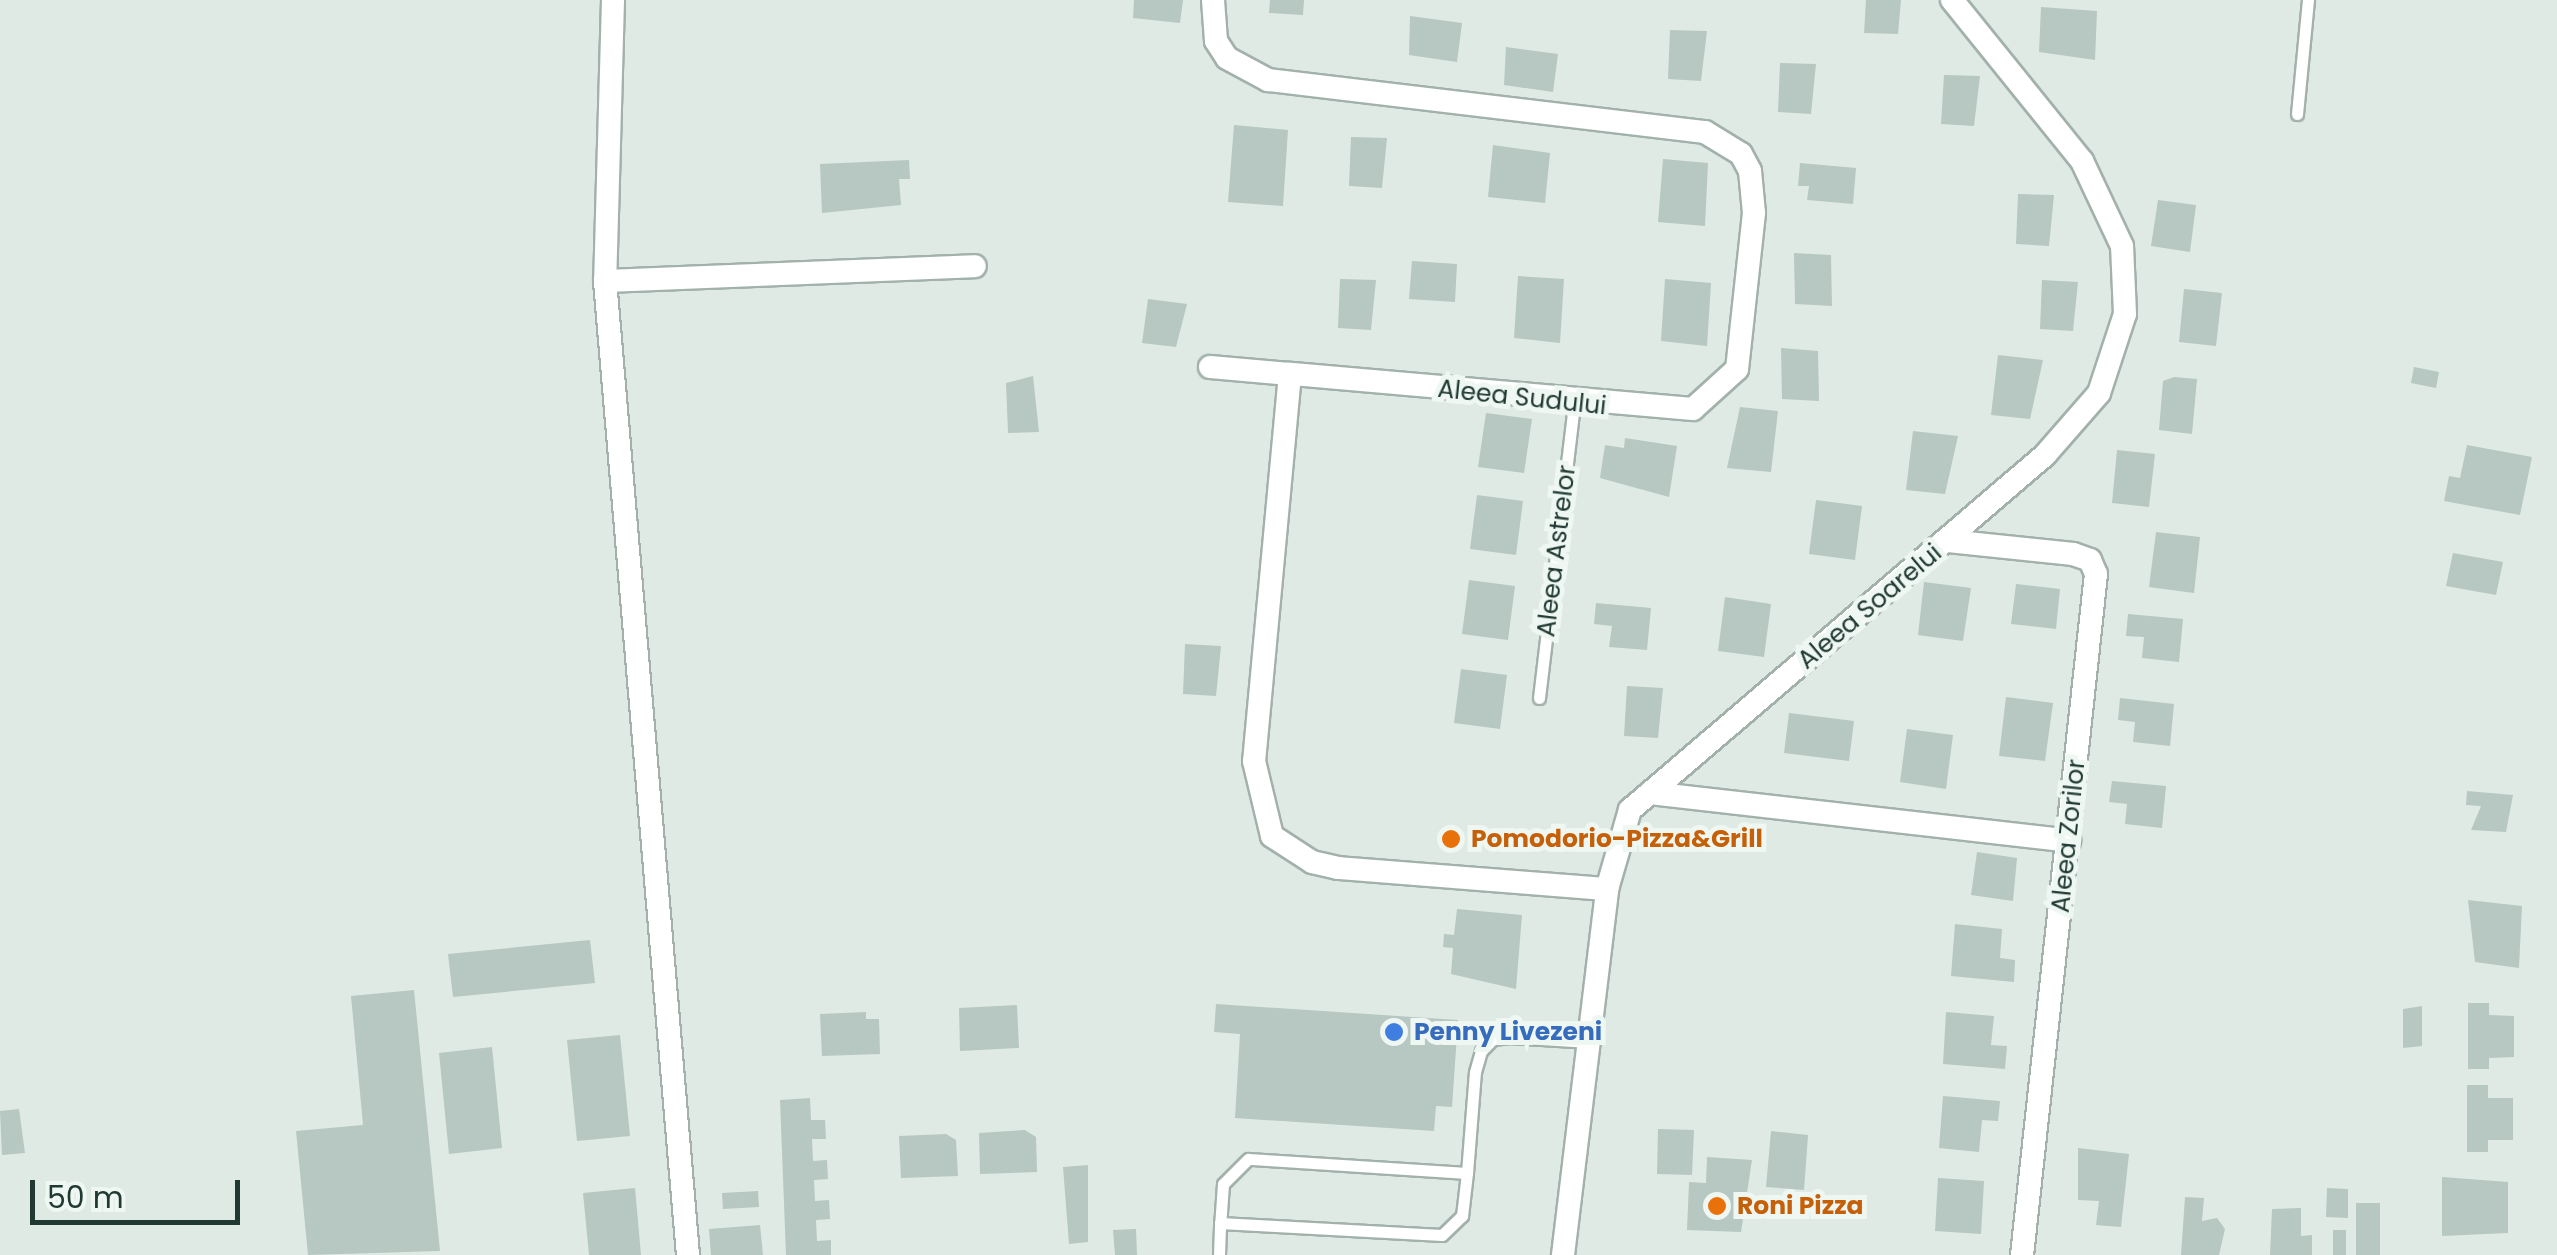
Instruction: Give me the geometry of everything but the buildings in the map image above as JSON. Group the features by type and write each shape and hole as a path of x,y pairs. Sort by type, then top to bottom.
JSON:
{"street":[{"path":"614,0 604,282 688,1255"},
{"name":"Aleea Sudului","path":"1210,367 1671,413 1694,409 1726,387 1737,369 1755,190 1741,154 1705,132 1268,80 1243,72 1222,50 1212,0"},
{"name":"Aleea Soarelui","path":"1563,1255 1606,889 1617,836 1650,793 2045,455 2099,394 2125,314 2122,246 2082,161 1952,0"},
{"path":"604,282 974,266"},
{"path":"1290,374 1254,761 1272,836 1312,862 1338,868 1606,889"},
{"name":"Aleea Zorilor","path":"1948,541 2074,554 2090,560 2096,574 2022,1255"},
{"path":"1650,793 2069,841"}],"lane":[{"path":"2297,114 2308,0"},
{"name":"Aleea Astrelor","path":"1539,698 1574,404"},
{"path":"1220,1222 1442,1236 1457,1228 1467,1174 1475,1072 1492,1039 1589,1042"},
{"path":"1219,1255 1223,1184 1248,1159 1467,1174"}],"place":[{"name":"Pomodorio-Pizza&Grill","path":"1451,839"},
{"name":"Penny Livezeni","path":"1394,1032"},
{"name":"Roni Pizza","path":"1717,1206"}]}
